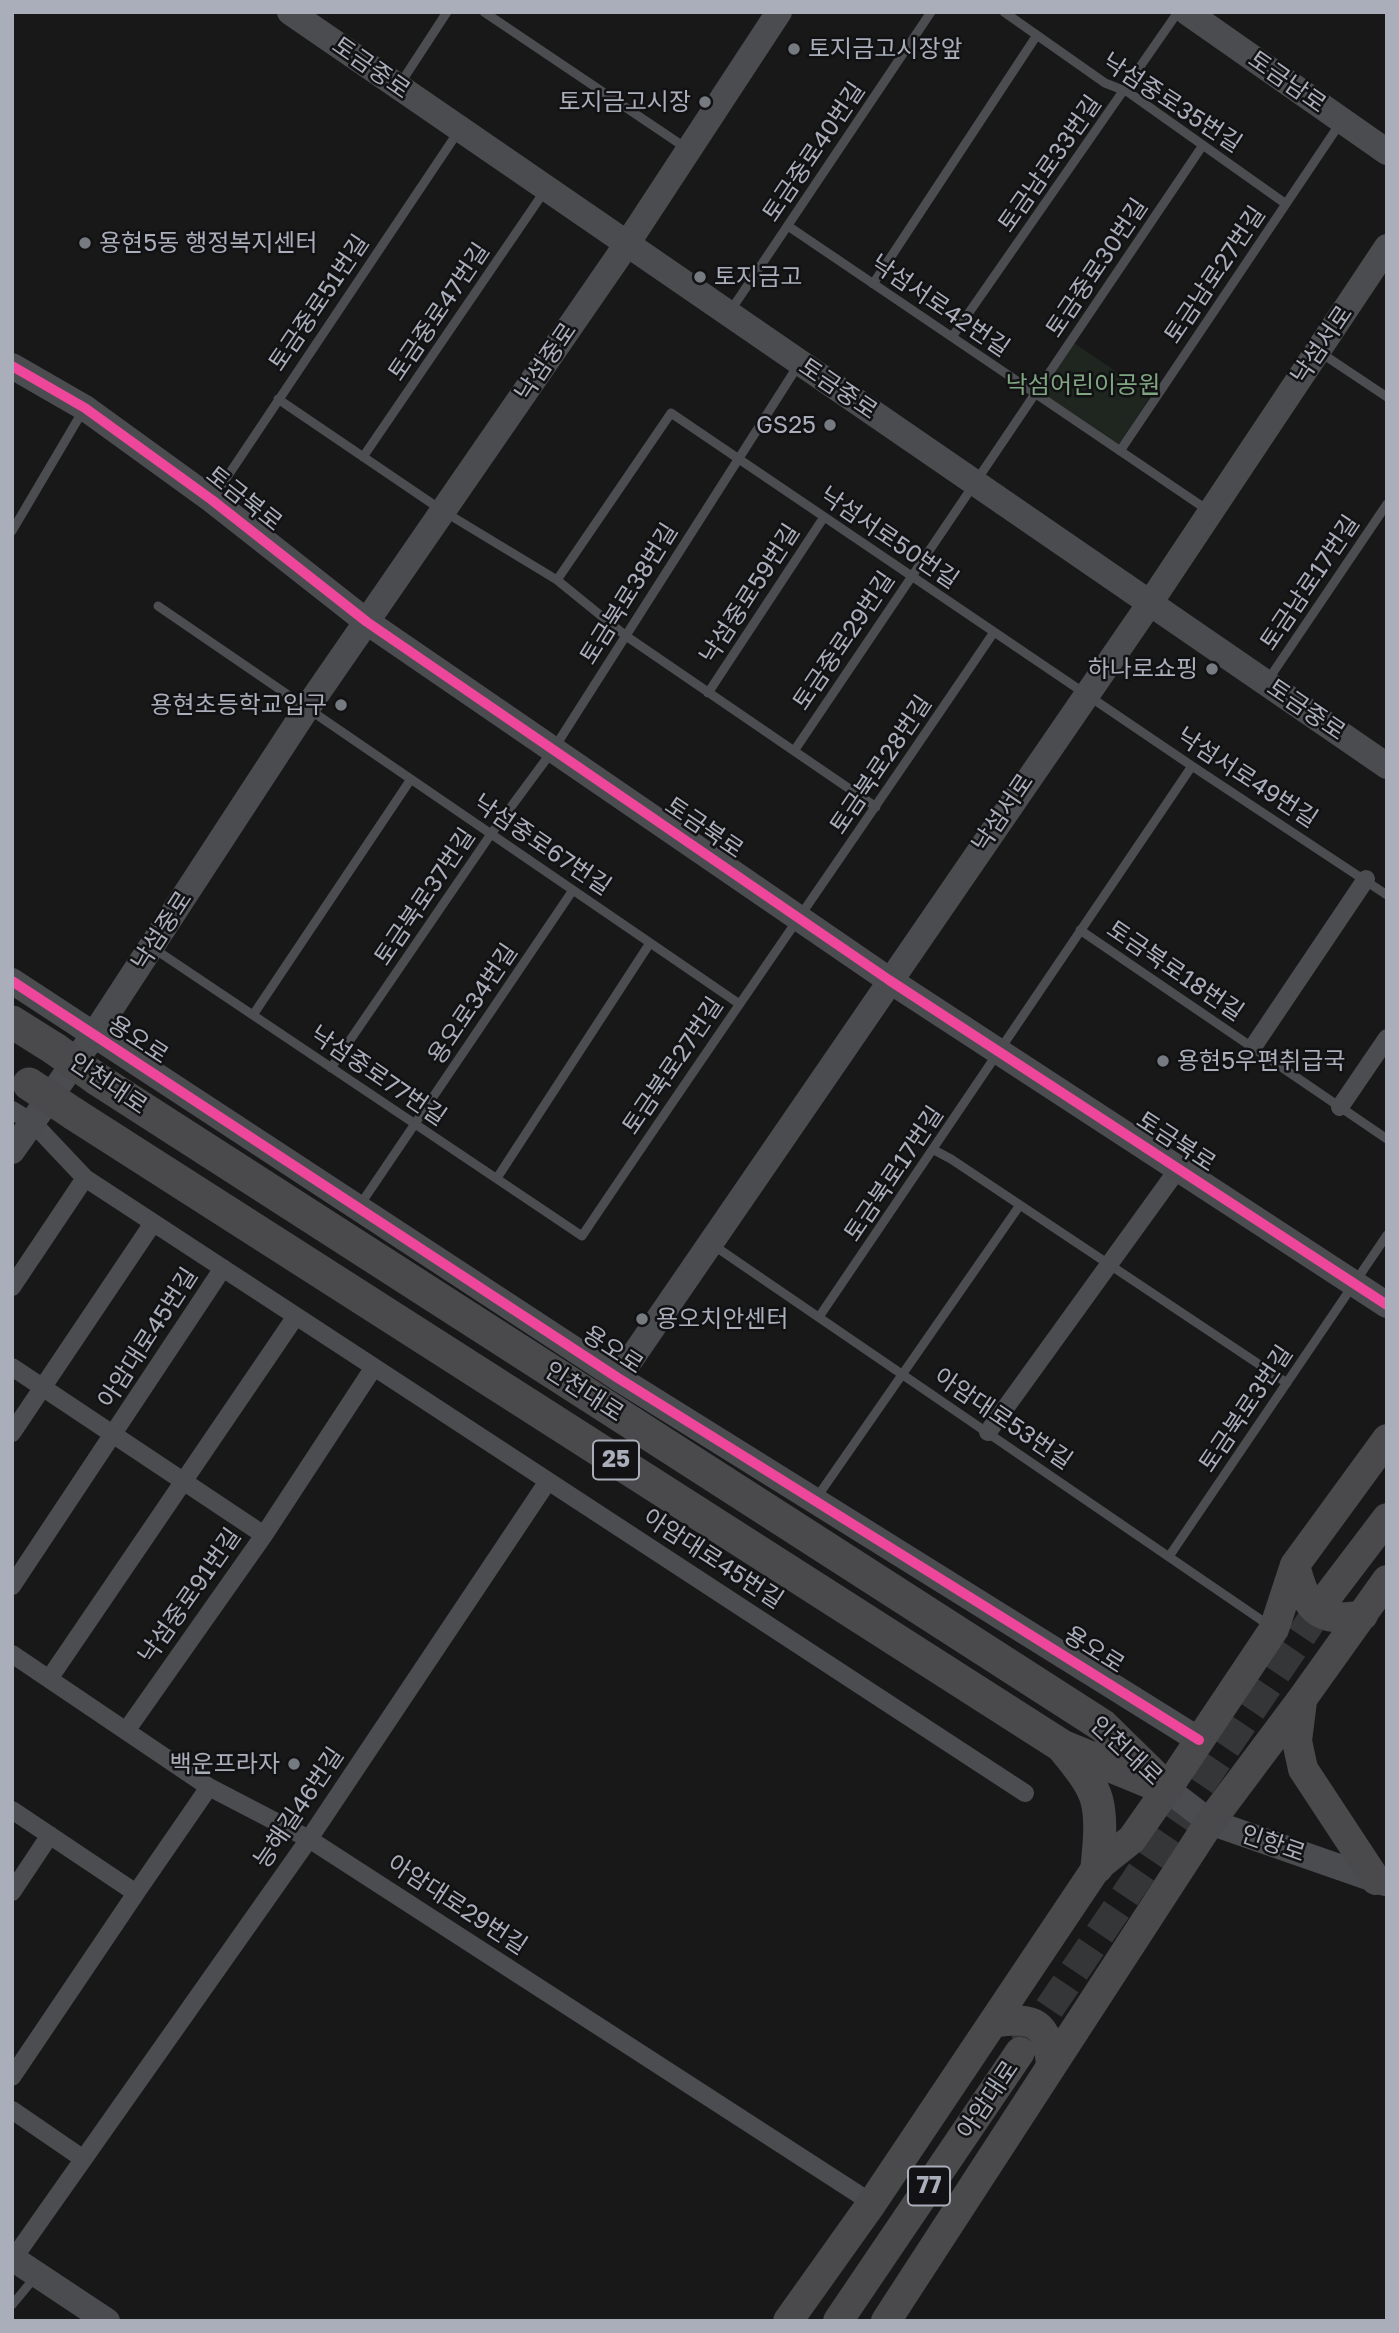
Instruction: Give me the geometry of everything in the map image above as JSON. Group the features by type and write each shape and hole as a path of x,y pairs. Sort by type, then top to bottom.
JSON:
{"highway":[{"name":"인천대로","path":"12,1022 1103,1726 1167,1789"},
{"name":"인천대로","path":"22,1098 74,1114 1062,1746 1167,1789"},
{"path":"1062,1746 1086,1778 1097,1800 1100,1829 1097,1867"}],"main road":[{"path":"788,2321 872,2203 1097,1867 1132,1839 1167,1789 1275,1629 1295,1565 1387,1439"},
{"path":"1330,1593 1387,1518"},
{"path":"1295,1565 1302,1590 1311,1605 1324,1616 1342,1619 1363,1615"},
{"path":"886,2321 1210,1822 1387,1580"},
{"path":"1302,1699 1297,1741 1303,1769 1381,1882"},
{"path":"993,2024 1016,2019 1030,2022 1045,2032 1051,2066"},
{"name":"아암대로","path":"838,2321 1020,2052"}],"street":[{"name":"토금중로","path":"290,12 1387,766"},
{"name":"낙섬중로","path":"12,1151 22,1098 93,1036 307,708 627,244 779,12"},
{"name":"토금남로","path":"1186,12 1387,152"},
{"name":"낙섬서로","path":"618,1378 1150,603 1387,247"},
{"name":"토금북로","path":"12,366 85,408 212,500 367,622 889,980 1387,1306"},
{"path":"1253,1047 1366,879"},
{"name":"용오로","path":"12,981 618,1378 1199,1740"},
{"path":"1340,1107 1387,1038"},
{"name":"아암대로45번길","path":"22,1098 85,1178 1025,1793"},
{"path":"988,1432 1178,1169"},
{"path":"12,1287 85,1178"},
{"path":"12,1433 153,1223"},
{"name":"아암대로45번길","path":"114,1435 223,1268"},
{"path":"49,1679 296,1316"},
{"name":"낙섬중로91번길","path":"12,1367 264,1535 126,1731"},
{"path":"264,1535 374,1367"},
{"path":"12,1587 114,1435"},
{"name":"능해길46번길","path":"13,2258 309,1839 548,1480"},
{"name":"아암대로29번길","path":"12,1654 209,1787 309,1839 872,2203"},
{"path":"12,2077 209,1787"},
{"name":"인항로","path":"1167,1789 1210,1822 1381,1882"},
{"path":"12,1810 136,1893"},
{"path":"12,1892 50,1835"},
{"path":"12,2110 82,2158"},
{"path":"13,2258 107,2321"}],"lane":[{"path":"398,86 447,12"},
{"path":"484,12 688,149"},
{"name":"토금중로40번길","path":"729,314 931,12"},
{"name":"낙섬중로35번길","path":"1004,12 1286,204"},
{"name":"토금남로33번길","path":"951,337 1178,12"},
{"path":"873,284 1037,35"},
{"name":"토금남로27번길","path":"1119,451 1342,121"},
{"name":"토금중로51번길","path":"212,500 460,129"},
{"name":"토금중로30번길","path":"975,483 1203,145"},
{"name":"토금중로47번길","path":"363,457 546,188"},
{"name":"낙섬서로42번길","path":"788,226 1210,512"},
{"path":"1318,351 1387,397"},
{"name":"토금북로38번길","path":"553,750 800,362"},
{"name":"낙섬중로59번길","path":"278,399 443,511 557,580 626,636 876,807"},
{"path":"12,531 85,408"},
{"name":"낙섬서로50번길","path":"557,580 671,413 1085,694"},
{"name":"토금중로29번길","path":"794,751 975,483"},
{"name":"토금남로17번길","path":"1266,683 1387,504"},
{"name":"낙섬중로59번길","path":"708,693 824,517"},
{"path":"158,606 307,708"},
{"name":"토금북로28번길","path":"800,919 994,632"},
{"name":"낙섬서로49번길","path":"1085,694 1387,895"},
{"name":"낙섬중로67번길","path":"307,708 738,1003"},
{"name":"토금북로37번길","path":"331,1068 491,834 553,750"},
{"name":"토금북로18번길","path":"1000,1052 1192,766"},
{"path":"253,1015 411,779"},
{"name":"용오로34번길","path":"358,1209 573,890"},
{"name":"토금북로27번길","path":"582,1236 738,1003 800,919"},
{"name":"토금북로18번길","path":"1080,930 1387,1139"},
{"path":"496,1178 650,943"},
{"name":"낙섬중로77번길","path":"151,947 582,1236"},
{"name":"토금북로17번길","path":"819,1317 1000,1052"},
{"path":"934,1150 1287,1383"},
{"path":"815,1501 1020,1205"},
{"name":"토금북로3번길","path":"1170,1555 1387,1235"},
{"name":"아암대로53번길","path":"709,1242 1275,1629"},
{"path":"12,2305 37,2275"}],"green space":[{"name":"낙섬어린이공원","path":"1074,343 1151,395 1119,446 1039,392"}],"tunnel":[{"path":"1024,2046 1330,1593"}],"cycle path":[{"path":"12,366 85,408 212,500 367,622 889,980 1387,1305"},
{"path":"12,981 618,1378 1199,1740"}],"place":[{"name":"토지금고시장앞","path":"794,49"},
{"name":"토지금고시장","path":"705,102"},
{"name":"용현5동 행정복지센터","path":"85,243"},
{"name":"토지금고","path":"700,277"},
{"name":"GS25","path":"830,425"},
{"name":"하나로쇼핑","path":"1212,669"},
{"name":"용현초등학교입구","path":"341,705"},
{"name":"용현5우편취급국","path":"1163,1061"},
{"name":"용오치안센터","path":"642,1319"},
{"name":"백운프라자","path":"294,1764"}]}
